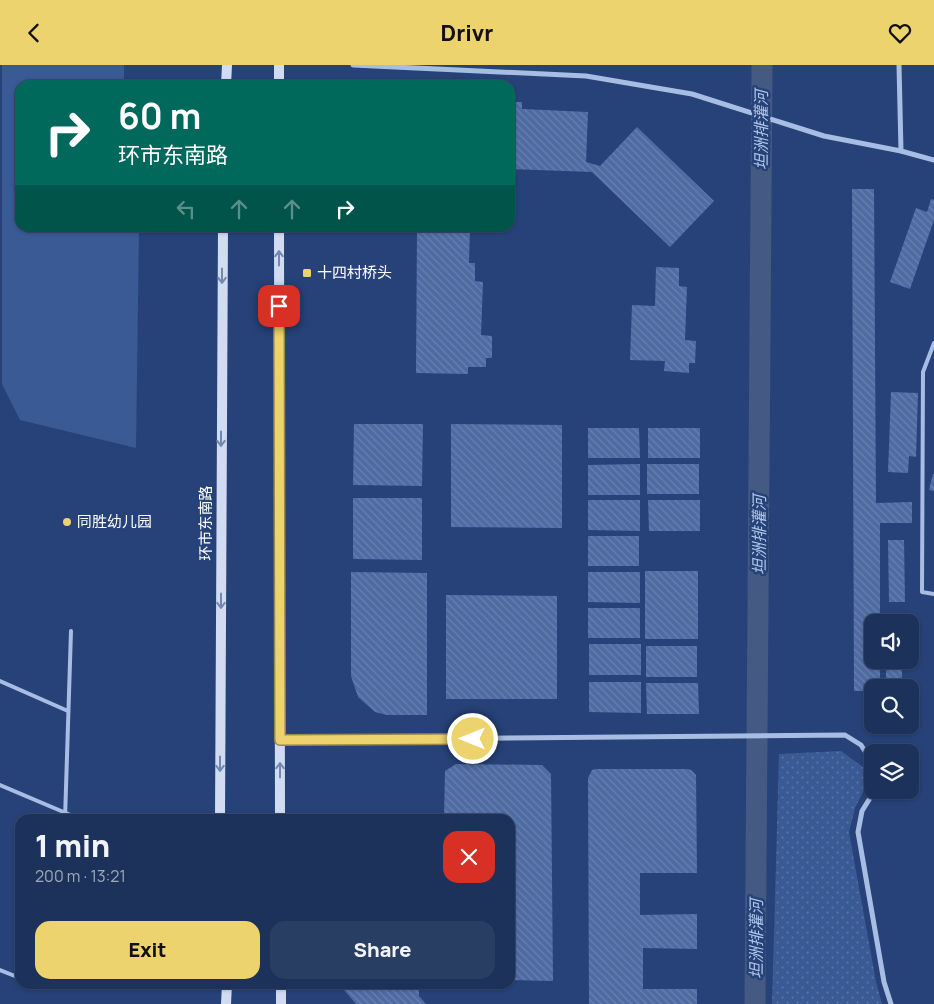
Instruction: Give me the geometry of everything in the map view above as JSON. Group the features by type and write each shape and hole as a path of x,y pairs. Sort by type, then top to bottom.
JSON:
{"main road":[{"path":"226,80 227,65"},
{"path":"279,65 279,80"},
{"name":"环市东南路","path":"220,814 223,232"},
{"path":"279,232 280,814"},
{"path":"226,1004 227,989"},
{"path":"281,989 281,1004"}],"street":[{"path":"353,65 586,76 692,94 824,136 901,151 934,160"},
{"path":"899,65 901,151"},
{"path":"280,740 845,735 861,745 864,750"},
{"path":"869,799 862,811 858,832 884,982 891,1004"}],"lane":[{"path":"934,343 923,372 922,583 922,592 934,594"},
{"path":"65,811 70,631"},
{"path":"0,681 68,711"},
{"path":"0,785 71,814"},
{"path":"0,969 15,976"}],"shaded area":[{"path":"2,65 124,65 124,80 15,80 15,232 139,232 136,448 20,420 2,384"},
{"path":"841,751 863,767 864,790 855,808 849,832 876,982 882,1004 772,1004 779,754"}],"building":[{"path":"515,102 522,102 522,109 588,112 586,162 600,166 637,127 714,201 670,247 592,172 515,169"},
{"path":"852,189 874,189 876,503 912,502 912,523 880,523 880,614 864,614 864,669 880,669 880,679 864,679 864,691 854,691"},
{"path":"931,199 934,200 934,220 910,289 890,282 916,208 927,212"},
{"path":"417,232 470,232 469,263 475,263 475,281 483,282 481,335 492,336 492,358 486,358 486,367 468,367 468,374 416,373"},
{"path":"656,267 679,268 679,286 687,287 685,340 696,341 695,363 689,363 689,373 664,371 665,361 630,360 632,305 655,306"},
{"path":"891,392 918,393 916,457 909,456 908,473 888,472"},
{"path":"354,424 423,424 422,486 353,485"},
{"path":"451,424 562,425 562,528 451,527"},
{"path":"588,428 639,428 640,458 588,458"},
{"path":"648,428 700,428 700,458 648,458"},
{"path":"640,464 640,495 588,495 588,465"},
{"path":"647,464 699,464 699,494 647,494"},
{"path":"934,474 934,491 929,490"},
{"path":"353,498 422,498 422,560 353,559"},
{"path":"588,500 640,500 640,531 588,530"},
{"path":"648,500 700,500 700,531 649,531"},
{"path":"588,536 639,536 639,566 588,566"},
{"path":"888,540 904,540 905,602 889,602"},
{"path":"645,571 698,571 698,639 645,639"},
{"path":"351,572 427,573 427,715 387,715 375,712 358,697 351,676"},
{"path":"588,572 640,572 640,603 588,602"},
{"path":"446,595 557,596 557,699 446,699"},
{"path":"588,608 640,608 640,638 588,638"},
{"path":"589,644 641,644 641,675 589,675"},
{"path":"646,646 697,646 697,677 646,677"},
{"path":"886,669 902,669 902,679 886,679"},
{"path":"589,682 641,682 641,713 589,712"},
{"path":"646,683 698,683 699,714 647,714"},
{"path":"456,764 542,765 551,774 553,981 515,980 515,814 444,814 445,771"},
{"path":"687,769 696,775 697,873 640,873 640,915 697,914 697,949 643,948 643,989 697,989 697,1004 589,1004 588,778 592,770"},
{"path":"419,989 419,996 426,1004 356,1004 344,990"}],"waterway":[{"name":"坦洲排灌河","path":"755,1004 762,65"}],"place":[{"name":"十四村桥头","path":"307,273"},
{"name":"同胜幼儿园","path":"67,522"}],"route":[{"path":"279,306 280,740 473,739"}]}
